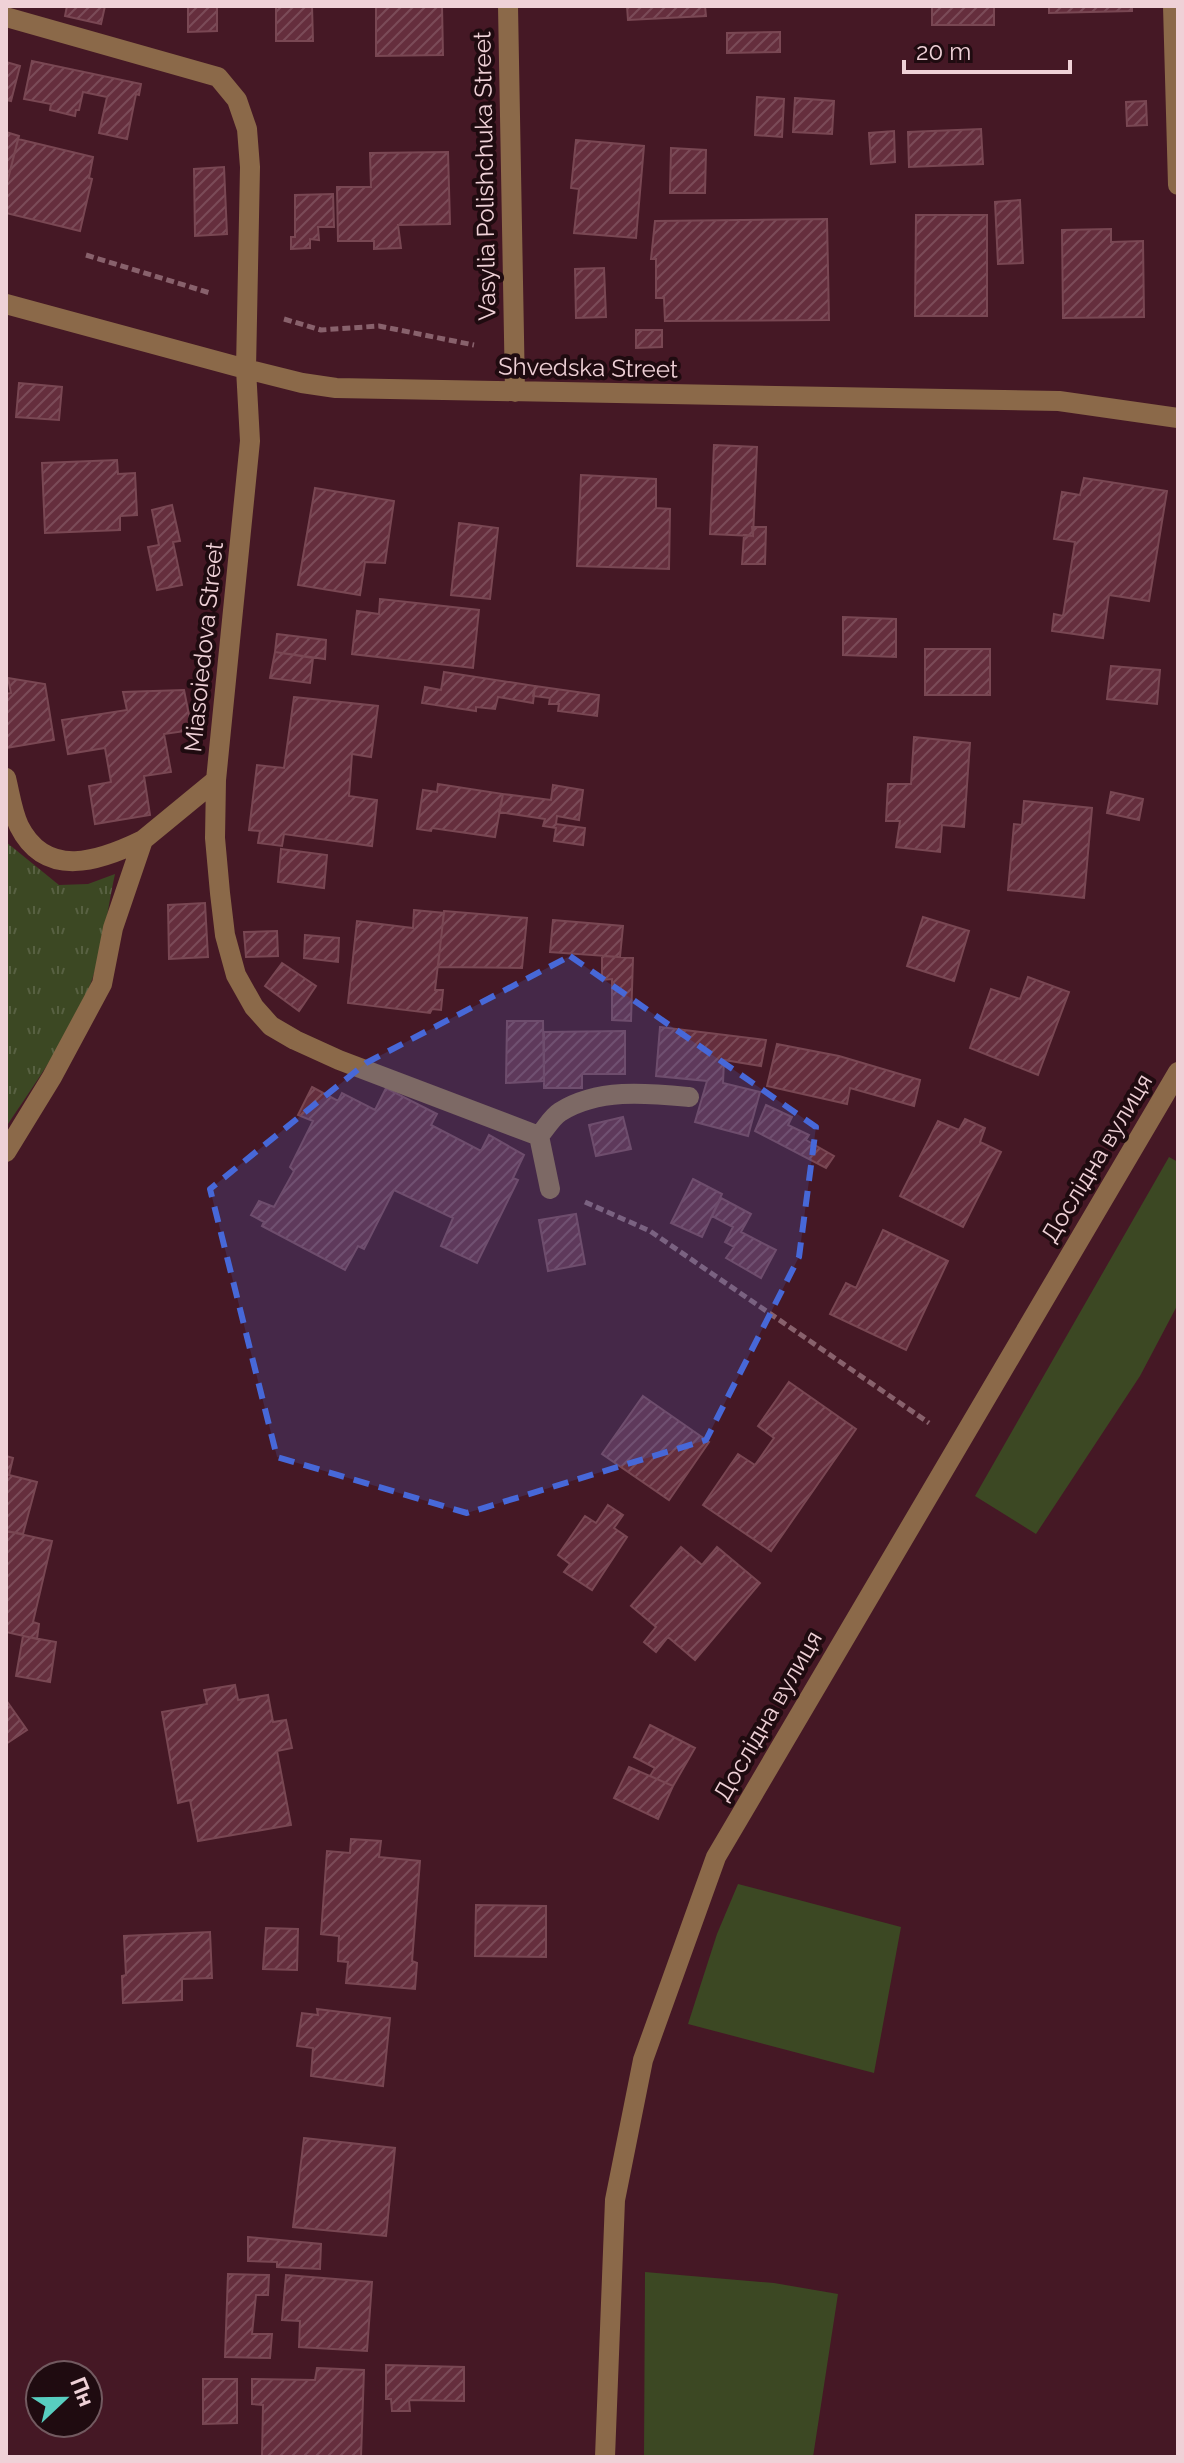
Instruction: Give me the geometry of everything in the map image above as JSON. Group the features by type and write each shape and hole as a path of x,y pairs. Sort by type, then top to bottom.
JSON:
{"street":[{"name":"Vasylia Polishchuka Street","path":"508,6 515,392"},
{"path":"1173,6 1178,185"},
{"name":"Miasoiedova Street","path":"6,17 218,77 237,100 247,129 250,167 246,369 250,441 216,780 143,840"},
{"name":"Shvedska Street","path":"6,304 246,369 336,388 1059,401 1178,418"},
{"path":"6,778 20,828 35,849 47,856 61,861 89,861 143,840"},
{"path":"216,780 215,838 225,935 236,975 254,1007 271,1026 339,1060 539,1136"},
{"path":"6,1152 52,1077 102,984 113,928 143,840"},
{"name":"Дослідна вулиця","path":"605,2457 615,2200 643,2060 716,1857 1178,1072"},
{"path":"539,1136 559,1113 599,1096 651,1093 689,1097"},
{"path":"539,1136 550,1189"}],"path":[{"path":"86,255 321,330 379,326 514,352"},
{"path":"550,1189 650,1231 958,1443"}],"highlighted area":[{"path":"570,956 816,1127 799,1257 706,1440 467,1513 277,1457 210,1189 366,1063"}],"green space":[{"path":"6,842 59,885 88,884 115,874 99,954 84,1000 57,1049 6,1127"},
{"path":"1169,1157 1178,1162 1178,1304 1140,1376 1036,1534 975,1496"},
{"path":"738,1884 901,1927 874,2073 688,2024 717,1934"},
{"path":"645,2272 774,2283 838,2294 813,2457 644,2457"}],"building":[{"path":"67,6 105,6 101,24 65,16"},
{"path":"188,6 217,6 217,31 188,32"},
{"path":"276,6 312,6 313,41 276,41"},
{"path":"376,6 442,6 443,55 376,56"},
{"path":"627,6 705,6 706,16 628,20"},
{"path":"932,6 994,6 994,25 932,25"},
{"path":"1049,6 1132,6 1132,11 1049,13"},
{"path":"780,32 780,52 727,53 727,33"},
{"path":"32,61 141,84 127,139 99,133 107,97 83,92 75,116 50,110 51,104 24,99"},
{"path":"6,62 20,66 11,101 6,100"},
{"path":"757,97 784,99 782,137 755,135"},
{"path":"795,98 834,101 832,134 793,132"},
{"path":"1146,101 1147,125 1127,126 1126,102"},
{"path":"981,129 983,164 909,167 908,132"},
{"path":"894,131 895,162 871,164 869,133"},
{"path":"6,132 19,136 6,187"},
{"path":"18,139 93,157 89,178 92,179 80,231 6,213 6,187"},
{"path":"576,140 644,146 636,238 574,233 579,189 571,188"},
{"path":"671,148 706,150 705,193 670,193"},
{"path":"448,152 450,224 398,225 401,248 374,249 374,241 338,241 337,187 371,187 370,153"},
{"path":"224,167 227,234 195,236 194,169"},
{"path":"333,194 334,227 318,227 319,240 310,239 310,248 291,249 291,237 295,237 295,195"},
{"path":"1020,200 1023,263 998,264 995,202"},
{"path":"916,215 987,215 987,316 915,316"},
{"path":"827,219 829,320 665,321 664,298 656,298 656,259 651,259 655,221"},
{"path":"1111,229 1111,242 1143,241 1144,317 1063,318 1062,230"},
{"path":"604,268 606,317 576,318 575,269"},
{"path":"636,330 662,330 662,347 636,348"},
{"path":"19,383 62,387 59,420 16,417"},
{"path":"714,445 757,447 753,536 710,534"},
{"path":"117,460 118,474 135,473 137,515 120,516 120,530 45,533 42,463"},
{"path":"581,475 656,479 656,508 670,509 669,569 577,566"},
{"path":"1084,478 1167,491 1149,601 1109,595 1103,638 1052,631 1054,614 1063,616 1075,542 1054,539 1062,492 1080,495"},
{"path":"315,488 394,501 385,563 365,562 360,595 298,585"},
{"path":"172,505 180,541 173,542 182,585 157,590 148,547 159,545 152,510"},
{"path":"459,523 498,528 490,599 451,595"},
{"path":"752,527 766,527 765,564 742,564 744,535 753,536"},
{"path":"380,599 479,610 473,668 352,654 357,611 379,614"},
{"path":"843,617 896,619 896,657 843,655"},
{"path":"277,634 326,640 325,659 275,652"},
{"path":"925,649 990,649 990,695 925,695"},
{"path":"275,652 313,658 310,683 270,678"},
{"path":"1111,666 1160,670 1157,704 1107,699"},
{"path":"444,672 535,686 533,703 498,697 495,709 476,707 476,711 422,703 425,687 441,690"},
{"path":"8,678 45,684 54,740 6,748 6,694 11,693"},
{"path":"535,686 599,695 597,716 558,711 559,704 549,704 550,698 533,696"},
{"path":"184,690 192,730 164,734 171,772 144,776 150,815 95,824 89,786 111,782 105,748 68,754 62,720 127,710 123,692"},
{"path":"294,697 378,706 371,757 352,754 349,796 377,800 372,846 284,834 282,846 258,843 260,831 249,830 257,765 284,768"},
{"path":"914,737 970,743 964,827 942,825 940,852 896,847 900,821 886,821 888,784 911,784"},
{"path":"438,784 503,794 495,837 432,828 431,831 417,829 423,790 437,792"},
{"path":"553,785 583,790 579,820 557,816 556,824 585,828 583,845 554,841 556,828 543,826 545,819 499,812 503,794 551,800"},
{"path":"1111,792 1143,799 1139,820 1107,813"},
{"path":"1024,801 1092,808 1084,898 1008,890 1014,824 1022,825"},
{"path":"281,849 327,855 324,888 278,882"},
{"path":"205,903 208,957 169,959 168,905"},
{"path":"414,910 444,913 435,990 443,990 441,1010 432,1009 430,1013 348,1003 357,921 413,928"},
{"path":"444,911 527,918 522,968 438,967"},
{"path":"923,917 969,931 954,981 907,966"},
{"path":"553,920 623,926 620,957 550,952"},
{"path":"277,931 278,956 246,957 244,932"},
{"path":"305,935 339,938 338,962 304,958"},
{"path":"602,956 633,958 631,1021 612,1020 612,979 602,980"},
{"path":"282,963 316,986 299,1011 265,986"},
{"path":"1028,977 1069,992 1038,1075 970,1048 991,989 1020,999"},
{"path":"507,1021 543,1021 544,1081 506,1083"},
{"path":"660,1027 766,1040 761,1066 724,1060 723,1083 760,1092 748,1136 695,1122 707,1081 656,1076"},
{"path":"625,1031 625,1074 582,1074 582,1088 544,1088 544,1032"},
{"path":"777,1044 839,1056 920,1080 914,1106 850,1088 847,1104 767,1086"},
{"path":"312,1087 338,1101 342,1093 375,1110 386,1088 437,1114 431,1125 481,1151 489,1135 524,1155 513,1178 518,1180 477,1263 441,1246 453,1218 394,1190 364,1249 358,1246 345,1270 262,1226 264,1222 251,1215 259,1201 274,1207 294,1171 290,1167 313,1121 298,1115"},
{"path":"766,1105 792,1117 788,1125 809,1135 806,1140 834,1156 826,1168 755,1131"},
{"path":"623,1117 631,1149 596,1156 589,1125"},
{"path":"965,1119 985,1128 980,1142 1001,1152 963,1227 900,1196 938,1121 959,1130"},
{"path":"693,1179 722,1194 702,1237 671,1223"},
{"path":"721,1198 751,1214 741,1232 776,1250 761,1278 726,1258 734,1247 725,1242 733,1227 712,1216"},
{"path":"576,1214 585,1264 548,1271 539,1220"},
{"path":"883,1230 948,1261 906,1350 830,1314 846,1283 856,1288"},
{"path":"789,1382 856,1429 771,1551 703,1505 738,1454 755,1465 774,1438 758,1426"},
{"path":"643,1396 709,1442 669,1500 602,1454"},
{"path":"6,1456 13,1458 9,1475 37,1482 23,1534 6,1531"},
{"path":"608,1505 623,1515 614,1528 627,1537 592,1590 564,1572 570,1564 558,1555 585,1516 596,1523"},
{"path":"6,1531 52,1541 33,1622 39,1624 37,1639 6,1632"},
{"path":"681,1547 702,1565 717,1547 760,1583 695,1660 668,1637 656,1652 644,1642 656,1627 631,1606"},
{"path":"23,1636 56,1642 50,1682 16,1676"},
{"path":"235,1685 238,1700 268,1695 273,1722 286,1720 292,1748 277,1751 291,1825 198,1841 190,1800 178,1803 162,1712 207,1704 204,1690"},
{"path":"6,1700 27,1730 6,1744"},
{"path":"650,1725 695,1748 673,1786 650,1776 655,1768 634,1757"},
{"path":"629,1767 673,1786 658,1819 614,1798"},
{"path":"351,1839 381,1841 379,1857 420,1861 412,1961 417,1963 415,1989 346,1983 348,1962 338,1961 339,1936 321,1934 327,1851 350,1853"},
{"path":"476,1905 546,1906 546,1957 475,1956"},
{"path":"266,1928 298,1929 297,1970 263,1969"},
{"path":"210,1932 212,1978 182,1979 182,2000 123,2003 122,1976 126,1975 124,1936"},
{"path":"317,2009 390,2018 383,2086 311,2076 313,2048 297,2046 302,2013 318,2015"},
{"path":"304,2138 395,2148 386,2236 293,2227"},
{"path":"248,2237 321,2244 320,2269 277,2267 277,2262 248,2261"},
{"path":"228,2274 269,2275 268,2295 256,2295 252,2334 272,2334 270,2358 225,2357"},
{"path":"286,2275 372,2282 367,2351 299,2347 300,2321 282,2320"},
{"path":"386,2365 464,2367 464,2401 409,2400 410,2411 392,2411 391,2399 386,2399"},
{"path":"317,2368 364,2370 361,2457 262,2457 263,2405 252,2404 252,2379 315,2380"},
{"path":"203,2379 237,2379 237,2423 203,2424"}]}
